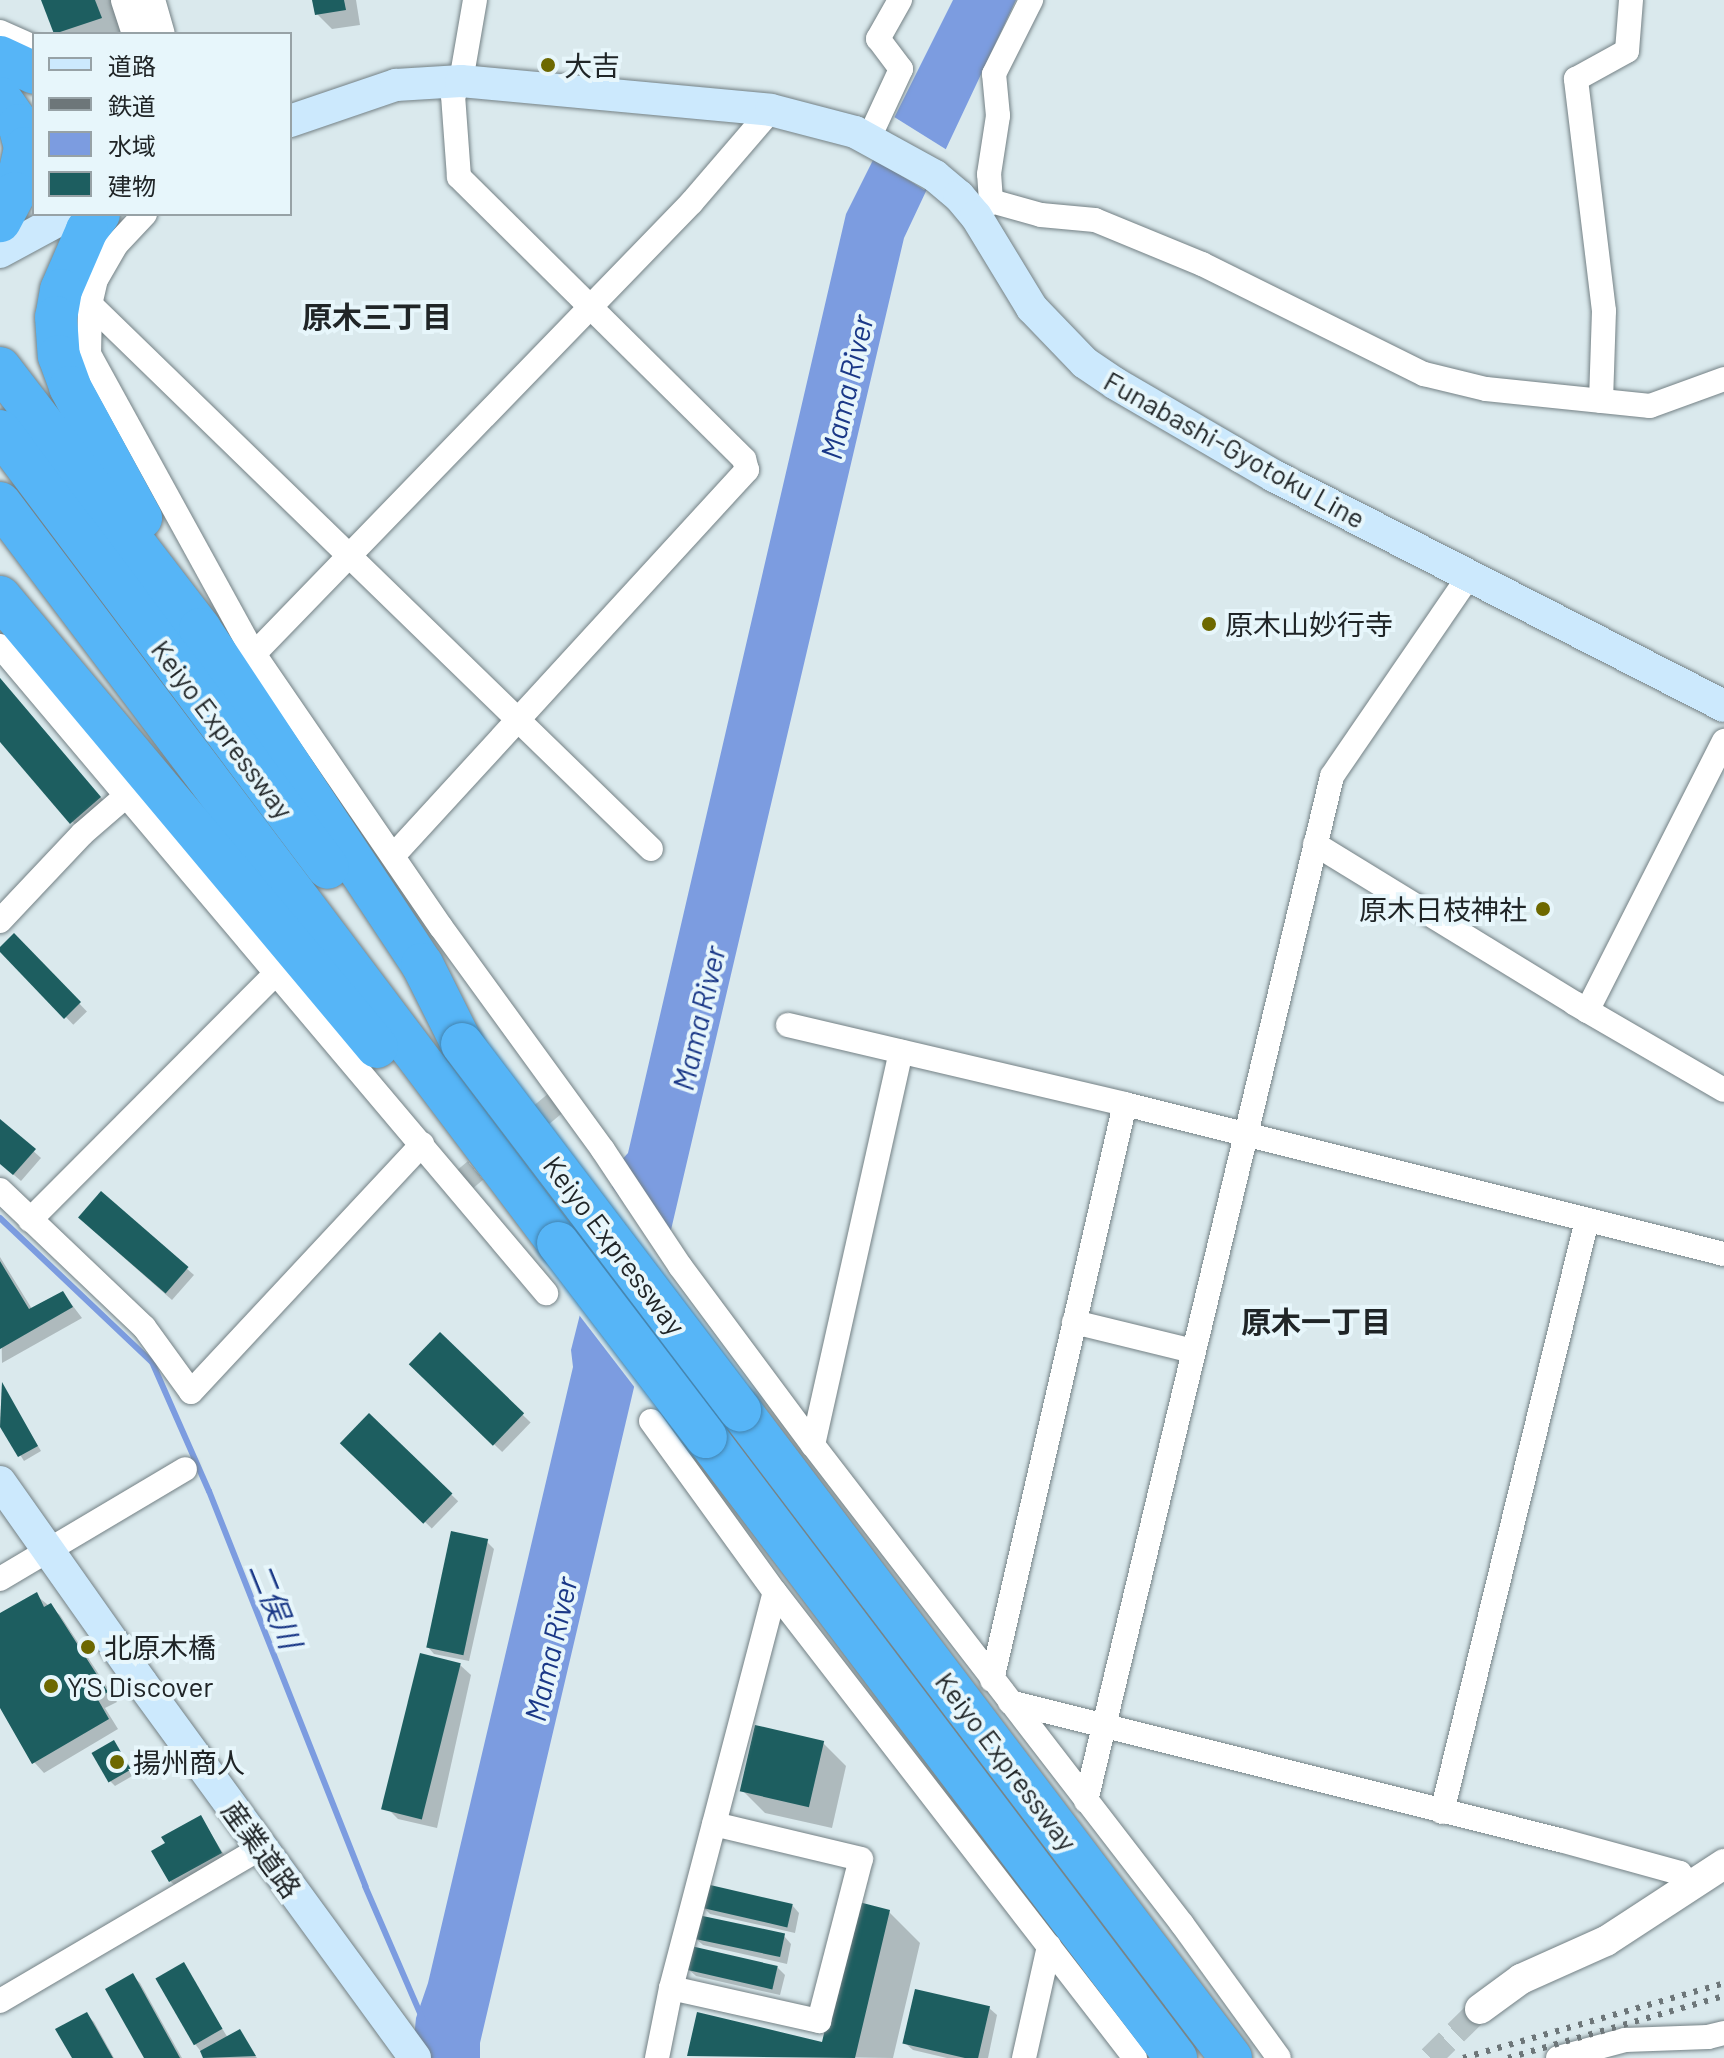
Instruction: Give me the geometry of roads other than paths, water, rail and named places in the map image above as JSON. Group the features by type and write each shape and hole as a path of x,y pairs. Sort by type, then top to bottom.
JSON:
{"highway":[{"path":"0,57 32,72"},
{"path":"0,98 19,125 25,148 15,193 0,221"},
{"path":"98,216 87,230 61,290 56,317 59,356 70,387 200,629"},
{"path":"0,368 200,629 422,964 462,1044"},
{"name":"Keiyo Expressway","path":"0,431 1231,2058"},
{"name":"Keiyo Expressway","path":"0,503 1176,2058"},
{"path":"0,564 225,867"},
{"path":"0,597 476,1163 558,1243"}],"main road":[{"name":"Funabashi-Gyotoku Line","path":"292,120 396,85 461,81 771,110 872,139 984,209 1032,308 1085,363 1204,437 1724,706"},
{"path":"0,252 66,216"},
{"name":"産業道路","path":"0,1482 47,1552 415,2058"}],"street":[{"path":"126,0 136,32"},
{"path":"150,0 159,32"},
{"path":"393,856 747,470 744,459 459,177 453,96 461,81 475,0"},
{"path":"872,139 901,69 878,39 900,0"},
{"path":"1031,0 994,74 998,116 984,209 1095,220 1202,264 1424,374 1486,389 1650,406 1724,379"},
{"path":"1601,401 1604,311 1576,79 1627,51 1631,0"},
{"path":"0,32 32,46"},
{"path":"254,654 692,202 771,110"},
{"path":"143,216 104,263 90,304 89,354 100,379 254,654 393,856 603,1150 680,1266 992,1680 1182,1924 1279,2058"},
{"path":"90,304 651,849"},
{"path":"1086,1801 1332,776 1469,576"},
{"path":"0,646 278,971 546,1293"},
{"path":"1587,1011 1724,741"},
{"path":"0,921 82,834 127,795"},
{"path":"1315,844 1587,1011 1724,1090"},
{"path":"30,1220 278,971"},
{"path":"788,1025 1125,1104 1724,1254"},
{"path":"813,1445 901,1052"},
{"path":"992,1680 1125,1104"},
{"path":"0,1190 144,1327 191,1392 422,1144"},
{"path":"1442,1812 1587,1220"},
{"path":"1074,1322 1193,1351"},
{"path":"651,1421 775,1592 1135,2058"},
{"path":"0,1579 185,1469"},
{"path":"657,2058 671,1988 775,1592"},
{"path":"1010,1702 1680,1873 1689,1887"},
{"path":"671,1988 819,2021 861,1859 714,1824"},
{"path":"0,2001 261,1848"},
{"path":"1480,2009 1521,1979 1606,1941 1724,1864"},
{"path":"1024,2058 1049,1946"},
{"path":"1558,2058 1625,2040 1708,2037 1724,2033"}],"water":[{"name":"Mama River","path":"953,0 1016,0 904,238 480,2043 480,2058 412,2058 416,2018 428,1983 573,1367 571,1350 618,1164 628,1153 846,214"}],"waterway":[{"name":"二俣川","path":"0,1218 152,1362 209,1491 365,1886 422,2018"}],"tunnel":[{"path":"457,1186 564,1096"},
{"path":"670,1445 759,1372"},
{"path":"1430,2058 1480,2009"}],"railway":[{"path":"1463,2058 1724,1983"},
{"path":"1508,2058 1724,1996"}],"place":[{"name":"大吉","path":"548,65"},
{"name":"原木山妙行寺","path":"1209,624"},
{"name":"原木日枝神社","path":"1543,909"},
{"name":"北原木橋","path":"88,1647"},
{"name":"Y'S Discover","path":"51,1686"},
{"name":"揚州商人","path":"117,1762"}],"district":[{"name":"原木三丁目","path":"377,316"},
{"name":"原木一丁目","path":"1316,1321"}]}
